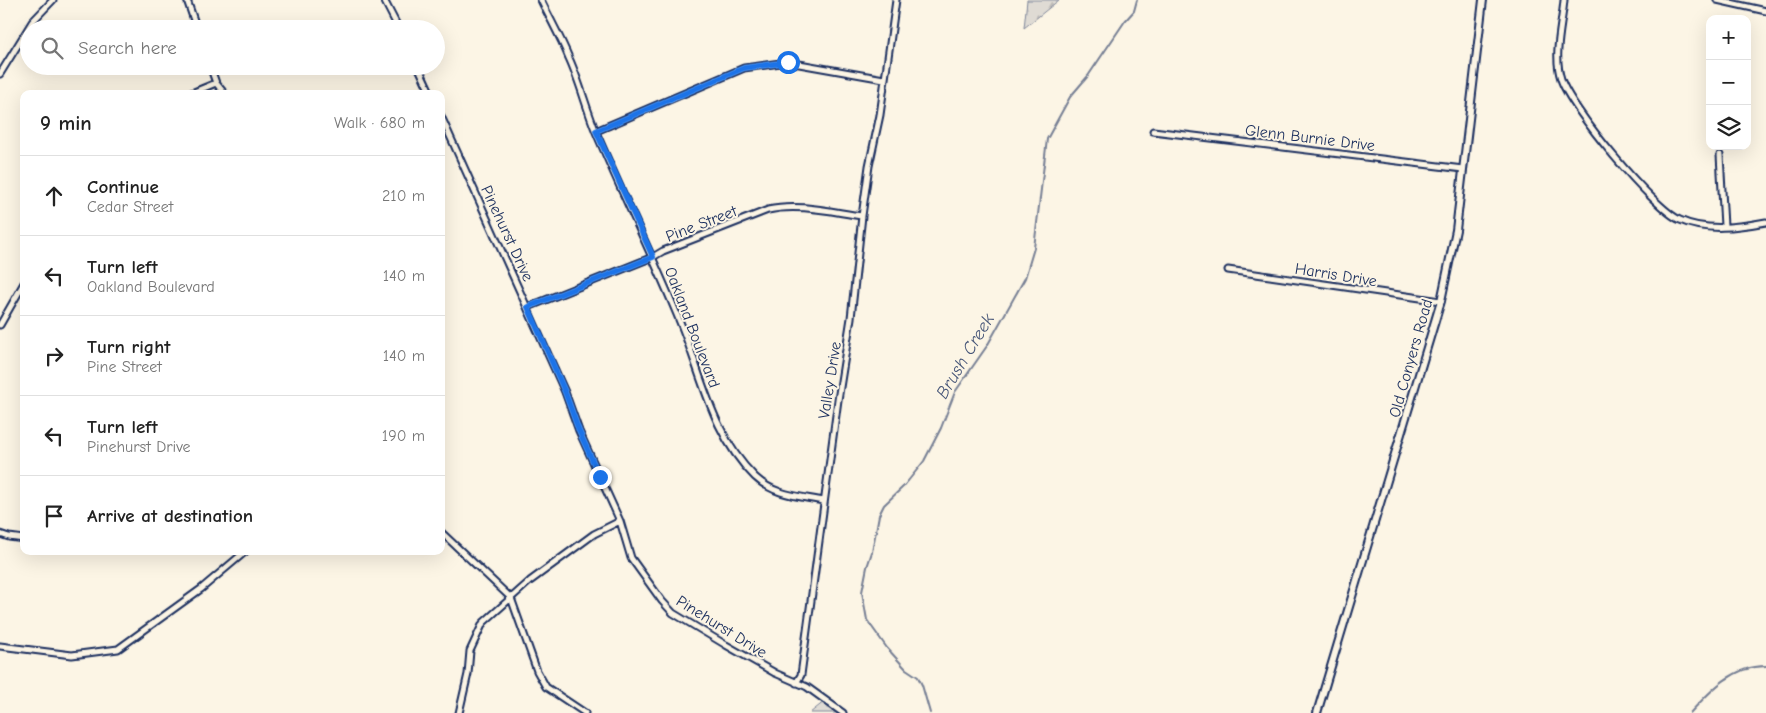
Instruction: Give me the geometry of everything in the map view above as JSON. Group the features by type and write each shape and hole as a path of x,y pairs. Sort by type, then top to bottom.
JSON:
{"street":[{"path":"34,20 52,0"},
{"path":"187,0 194,20"},
{"path":"384,0 394,20"},
{"name":"Oakland Boulevard","path":"541,0 569,58 596,131 653,257 722,433 754,476 769,489 824,501"},
{"name":"Valley Drive","path":"796,683 801,675 851,318 869,166 880,115 896,0"},
{"name":"Old Conyers Road","path":"1317,713 1441,301 1456,230 1483,0"},
{"path":"1564,0 1558,62 1561,79 1569,97 1592,128 1650,198 1669,214 1690,224 1706,227 1766,222"},
{"path":"1716,0 1766,11"},
{"path":"0,74 20,42"},
{"path":"596,131 744,68 788,62 884,79"},
{"path":"213,75 216,83 222,90"},
{"path":"422,75 429,90"},
{"path":"199,90 216,83"},
{"name":"Pinehurst Drive","path":"445,125 565,392 579,431 620,521 631,558 673,613 726,646 807,687 843,713"},
{"name":"Glenn Burnie Drive","path":"1153,131 1463,169"},
{"path":"1720,155 1724,226"},
{"name":"Pine Street","path":"528,307 653,257 714,230 779,207 862,216"},
{"name":"Harris Drive","path":"1228,270 1441,301"},
{"path":"0,325 20,290"},
{"path":"459,713 468,674 470,651 483,623 522,587 594,534 620,521"},
{"path":"0,534 20,538"},
{"path":"445,536 510,598 537,671 546,687 585,713"},
{"path":"0,646 72,655 118,649 201,589 241,555"}],"green space":[{"path":"1027,0 1059,0 1024,28"},
{"path":"825,701 847,713 810,713"}],"waterway":[{"name":"Brush Creek","path":"930,713 918,677 906,669 887,648 867,620 862,592 879,515 884,505 904,486 924,461 941,428 955,392 987,346 1025,278 1034,248 1047,139 1070,97 1088,76 1125,21 1134,11 1137,0"},
{"path":"1690,713 1715,688 1733,675 1743,670 1766,666"}],"route":[{"path":"600,477 528,307 653,257 596,131 744,68 788,62"}]}
